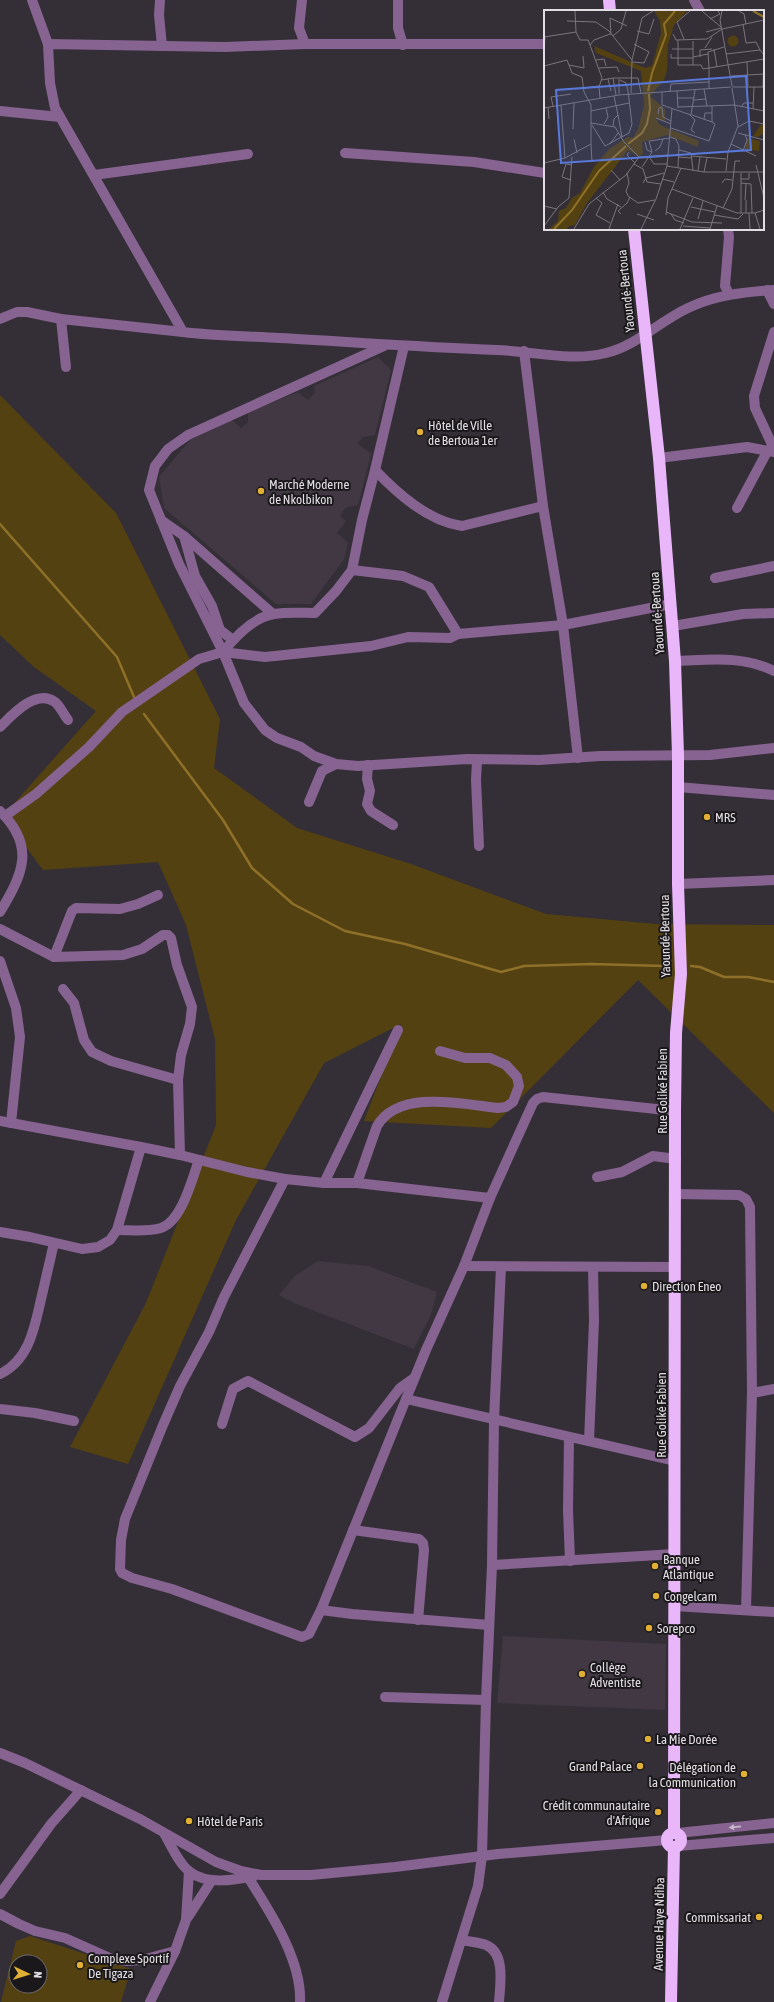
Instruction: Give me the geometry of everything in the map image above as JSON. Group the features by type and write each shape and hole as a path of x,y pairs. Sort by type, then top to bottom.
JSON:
{"highway":[{"name":"Yaoundé-Bertoua","path":"634,230 672,604 678,755 678,884 681,974 678,997"},
{"name":"Rue Goliké Fabien","path":"674,1840 675,1111 678,997"},
{"name":"Avenue Haye Ndiba","path":"671,2002 674,1840"}],"street":[{"path":"32,0 48,44 50,84 55,108 183,332"},
{"path":"160,0 159,15 162,46"},
{"path":"302,0 298,28 305,44"},
{"path":"398,0 398,28 403,45"},
{"path":"694,0 699,10"},
{"path":"48,44 225,47 305,44 544,44"},
{"path":"0,111 60,117"},
{"path":"345,153 467,161 544,173"},
{"path":"94,175 248,154"},
{"path":"728,230 729,237 725,286 729,294"},
{"path":"0,319 17,312 27,312 61,318 212,336 280,338 386,346 524,351 582,357 607,353 644,335 687,308 729,294 771,290 774,304"},
{"path":"61,318 66,367"},
{"path":"772,450 755,408 754,396 774,332"},
{"path":"386,346 188,435 168,449 155,466 148,490 179,564 223,652 244,703 265,730 277,738 301,748 314,756 336,764 368,765 468,760 710,755 774,748"},
{"path":"223,652 233,640 256,622 273,614 315,613 336,591 352,570 362,520 404,346"},
{"path":"524,351 543,506 563,625 578,758"},
{"path":"658,458 747,447 772,450"},
{"path":"737,508 772,450"},
{"path":"375,470 397,493 430,514 451,524 462,526 543,506"},
{"path":"161,520 184,536 273,614"},
{"path":"184,536 196,576 212,606 220,630 233,640"},
{"path":"715,578 774,566"},
{"path":"352,570 403,576 429,587 458,634"},
{"path":"0,912 24,859 23,847 12,824 3,813 36,794 89,747 122,712 199,659 223,652 265,657 371,646 408,637 450,638 458,634 563,625 672,604"},
{"path":"673,626 743,614 774,613"},
{"path":"675,661 733,659 750,661 774,671"},
{"path":"0,727 18,709 34,700 46,698 56,702 68,720"},
{"path":"477,761 476,780 479,846"},
{"path":"309,802 322,771 336,764"},
{"path":"368,765 367,779 370,790 367,804 375,814 393,825"},
{"path":"678,787 774,794"},
{"path":"678,884 774,880"},
{"path":"54,957 72,911 76,908 120,909 138,904 158,895"},
{"path":"0,929 54,957 123,955 142,948 163,935 168,935 171,938 177,965 192,1007 190,1024 181,1055 178,1080 180,1155"},
{"path":"0,961 16,1008 20,1037 11,1123"},
{"path":"63,989 74,1003 84,1040 92,1052 111,1061 178,1080"},
{"path":"324,1183 398,1030"},
{"path":"357,1183 381,1118 404,1105 430,1101 498,1108 506,1107 513,1102 519,1086 517,1077 506,1065 490,1058 465,1058 440,1051"},
{"path":"285,1179 224,1297 209,1332 180,1386 163,1425 125,1519 121,1540 120,1569 122,1573 132,1578 178,1591 302,1637 309,1634 321,1610 414,1378 464,1266 490,1198 533,1103 537,1099 543,1097 675,1111"},
{"path":"0,1121 141,1147 247,1172 285,1179 324,1183 357,1183 490,1198"},
{"path":"0,1232 82,1249 98,1247 110,1240 117,1230 141,1147"},
{"path":"597,1177 622,1172 653,1156 676,1159"},
{"path":"117,1230 152,1230 162,1228 171,1222 179,1211 199,1160"},
{"path":"675,1194 739,1196 746,1199 750,1207 752,1393 746,1610"},
{"path":"0,1374 8,1370 16,1362 26,1349 34,1332 54,1243"},
{"path":"464,1266 675,1267"},
{"path":"442,2002 478,1886 482,1856 486,1700 492,1565 494,1420 501,1267"},
{"path":"589,1441 594,1321 593,1267"},
{"path":"222,1424 233,1389 248,1381 355,1437 369,1428 400,1388 414,1378"},
{"path":"752,1393 774,1389"},
{"path":"406,1400 675,1460"},
{"path":"0,1409 35,1413 74,1421"},
{"path":"569,1436 568,1502 570,1561"},
{"path":"353,1530 419,1539 423,1543 424,1550 418,1620"},
{"path":"492,1565 675,1554"},
{"path":"674,1606 774,1612"},
{"path":"321,1610 418,1620 489,1625"},
{"path":"385,1697 486,1700"},
{"path":"0,1753 140,1819 164,1834 216,1862 241,1871 262,1875"},
{"path":"0,1894 51,1824 81,1790"},
{"path":"674,1840 774,1822"},
{"path":"164,1834 189,1871 201,1878 212,1880 262,1875 311,1875 395,1867 482,1856 674,1840 774,1838"},
{"path":"186,1920 189,1871"},
{"path":"248,1877 275,1921 296,1969 300,2002"},
{"path":"150,2002 175,1951 186,1920 212,1880"},
{"path":"0,1914 35,1931 65,1938 112,1959 126,1961 142,1960 175,1951"},
{"path":"462,1940 486,1945 493,1950 497,1956 500,1975 498,2002"}],"shaded area":[{"name":"Marché Moderne de Nkolbikon","path":"378,357 391,370 375,435 364,437 357,443 371,454 358,505 345,508 340,516 346,521 337,533 348,543 344,559 311,604 276,604 164,508 159,477 190,440 232,420 241,428 248,422 248,413 298,392 308,400 315,393 314,386"},
{"path":"0,395 116,513 220,719 214,768 297,828 411,864 546,914 656,924 774,925 774,1113 638,980 491,1128 364,1121 401,1024 324,1063 236,1220 128,1464 70,1447 146,1303 216,1125 215,1039 186,925 158,862 43,870 3,816 96,711 34,667 0,635"},
{"path":"318,1261 368,1266 437,1292 431,1314 414,1349 294,1303 279,1295 295,1276"},
{"name":"Collège Adventiste","path":"503,1636 666,1644 665,1710 497,1703"},
{"name":"Complexe Sportif De Tigaza","path":"30,1936 131,1969 121,2002 1,2002 8,1974 8,1994 48,1994 48,1954 13,1954 16,1941"}],"waterway":[{"path":"0,524 117,657 134,697"},
{"path":"144,714 223,820 252,868 293,904 345,931 405,944 501,972 524,966 591,964 665,966"},
{"path":"691,966 700,967 724,977 748,977 774,982"}],"place":[{"name":"Hôtel de Ville de Bertoua 1er","path":"420,432"},
{"name":"Marché Moderne de Nkolbikon","path":"261,491"},
{"name":"MRS","path":"707,817"},
{"name":"Direction Eneo","path":"644,1286"},
{"name":"Banque Atlantique","path":"655,1566"},
{"name":"Congelcam","path":"656,1596"},
{"name":"Sorepco","path":"649,1628"},
{"name":"Collège Adventiste","path":"582,1674"},
{"name":"La Mie Dorée","path":"648,1739"},
{"name":"Grand Palace","path":"640,1766"},
{"name":"Délégation de la Communication","path":"744,1774"},
{"name":"Crédit communautaire d'Afrique","path":"658,1812"},
{"name":"Hôtel de Paris","path":"189,1821"},
{"name":"Commissariat","path":"759,1917"},
{"name":"Complexe Sportif De Tigaza","path":"80,1965"}]}
